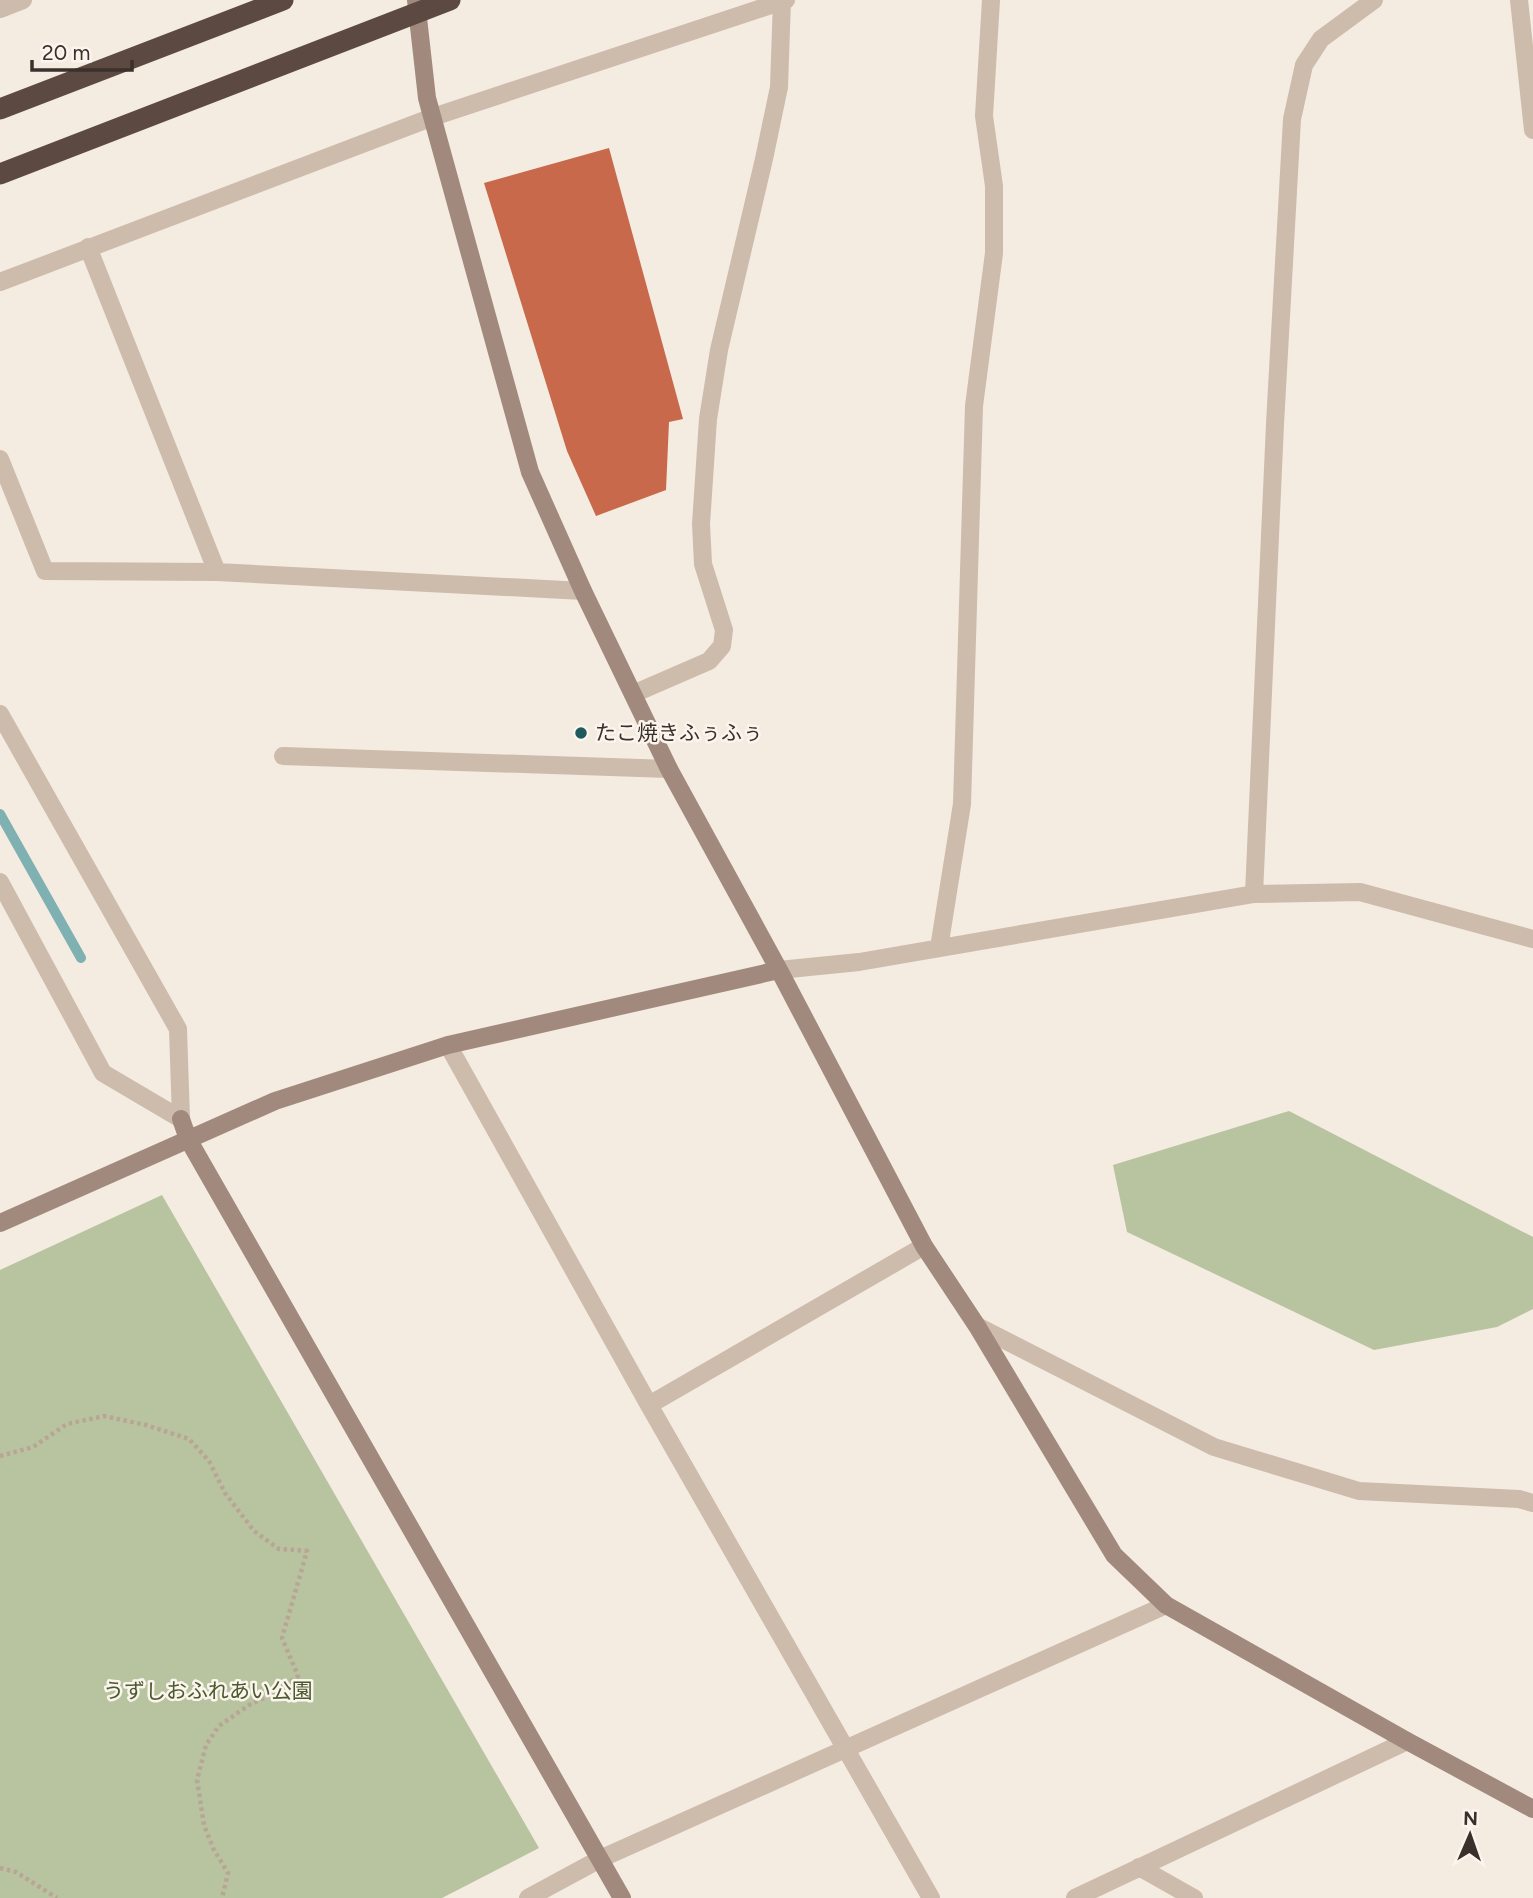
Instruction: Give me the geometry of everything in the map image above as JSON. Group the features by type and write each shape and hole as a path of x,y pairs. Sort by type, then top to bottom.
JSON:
{"highway":[{"path":"0,109 284,0"},
{"path":"0,174 450,0"}],"street":[{"path":"0,9 23,0"},
{"path":"416,0 427,98 530,472 583,591 669,769 779,970 924,1246 977,1326 1114,1555 1166,1605 1407,1741 1532,1805"},
{"path":"0,282 433,117 783,0 779,87 719,350 708,419 701,524 703,564 724,630 722,646 709,661 633,694"},
{"path":"939,948 962,804 974,406 994,253 994,186 984,116 992,0"},
{"path":"1254,894 1292,119 1304,65 1321,39 1374,0"},
{"path":"1519,0 1533,130"},
{"path":"88,247 218,572"},
{"path":"0,458 45,571 218,572 583,591"},
{"path":"0,714 178,1029 181,1119 188,1139 622,1898"},
{"path":"283,756 669,769"},
{"path":"0,882 103,1073 181,1119"},
{"path":"0,1223 275,1101 449,1045 779,970 859,962 1254,894 1360,892 1533,939"},
{"path":"449,1045 649,1405 931,1898"},
{"path":"649,1405 924,1246"},
{"path":"977,1326 1214,1447 1359,1491 1519,1499 1533,1503"},
{"path":"528,1898 600,1860 1166,1605"},
{"path":"1075,1898 1407,1741"},
{"path":"1139,1867 1194,1898"}],"path":[{"path":"0,1456 33,1447 67,1424 92,1418 104,1416 146,1425 188,1439 209,1461 225,1493 254,1531 279,1549 307,1551 282,1638 298,1676 219,1726 206,1745 197,1780 204,1825 214,1850 228,1873 222,1898"},
{"path":"0,1868 16,1872 57,1898"}],"green space":[{"path":"1289,1111 1533,1237 1533,1309 1497,1327 1374,1350 1127,1232 1113,1165"},
{"name":"うずしおふれあい公園","path":"162,1195 539,1848 442,1898 0,1898 0,1270"}],"building":[{"path":"609,148 683,419 669,422 666,490 596,516 567,451 484,183"}],"waterway":[{"path":"0,814 81,958"}],"place":[{"name":"たこ焼きふぅふぅ","path":"581,733"}]}
